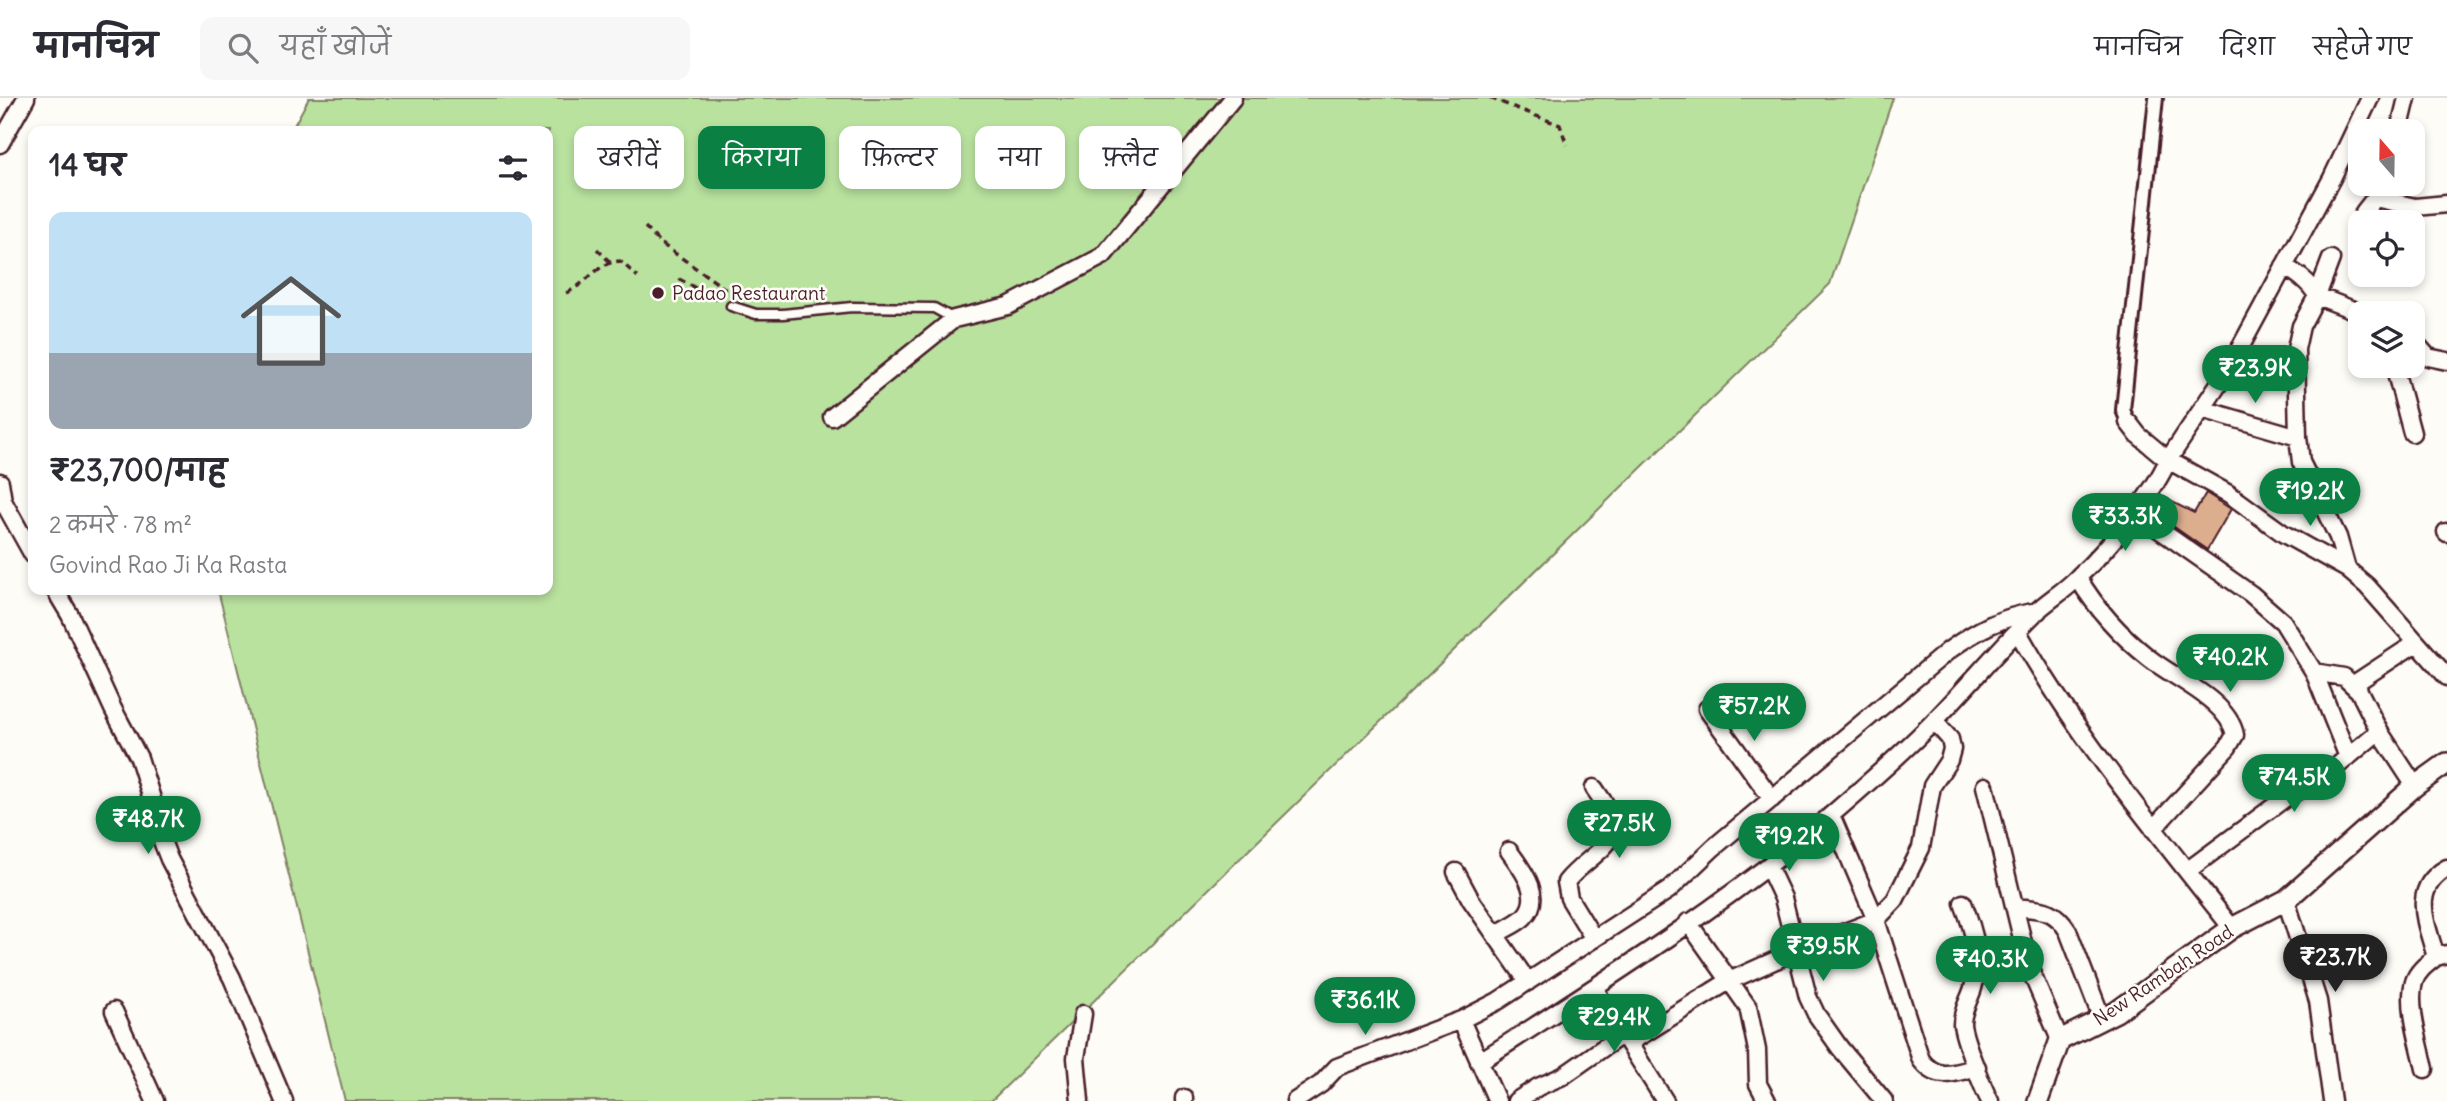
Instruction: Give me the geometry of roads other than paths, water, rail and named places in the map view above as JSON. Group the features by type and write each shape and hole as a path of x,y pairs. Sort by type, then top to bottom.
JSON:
{"street":[{"path":"0,144 26,98"},
{"path":"832,417 954,320 1008,306 1103,256 1233,98"},
{"path":"2156,98 2123,410 2128,422 2138,435 2168,460 2229,494 2284,534 2347,569 2367,586 2447,677"},
{"path":"1479,1062 1594,988 1769,866 1831,815 1934,721 2038,611 2078,578 2134,512 2163,472 2168,460 2228,370 2332,178 2370,98"},
{"path":"2402,119 2407,98"},
{"path":"2389,196 2414,207 2447,204"},
{"path":"2331,259 2317,296 2301,326 2296,349 2298,437 2301,461 2338,537 2347,569"},
{"path":"2284,265 2313,288 2317,296 2348,308"},
{"path":"2425,354 2446,365"},
{"path":"2397,378 2412,433"},
{"path":"2202,409 2298,437"},
{"path":"0,482 3,501 28,546"},
{"path":"2134,512 2251,594 2283,622 2314,672 2348,757"},
{"path":"2078,578 2095,606 2147,657 2212,702 2228,717 2233,726 2235,735 2228,747 2153,829"},
{"path":"58,595 139,758 152,799 157,828 169,859 232,978 284,1101"},
{"path":"1295,1101 1321,1084 1337,1067 1461,1020 1498,1001 1670,890 1713,848 1973,632 2001,619 2038,611"},
{"path":"2018,632 2047,681 2153,829 2232,928"},
{"path":"2415,786 2379,731 2357,682 2416,643"},
{"path":"2314,672 2344,677 2359,691"},
{"path":"1707,709 1772,799"},
{"path":"1516,1101 1730,981 1796,951 1876,920 1895,900 1912,868 1921,848 1932,786 1949,760 1952,749 1950,738 1934,721"},
{"path":"2188,871 2292,793 2318,782 2379,731"},
{"name":"New Rambah Road","path":"2060,1040 2116,1012 2232,928 2286,901 2415,786 2447,763"},
{"path":"1985,786 2029,967 2060,1040 2038,1101"},
{"path":"1594,788 1611,813 1616,831 1608,845 1574,872 1566,882 1569,898 1594,939"},
{"path":"1831,815 1876,920 1921,1060 1930,1071 1947,1075 1977,1067"},
{"path":"1495,935 1525,916 1531,904 1531,888 1527,876 1509,851"},
{"path":"1769,866 1783,898 1808,997 1816,1014 1884,1101"},
{"path":"2425,1069 2412,1001 2414,981 2422,968 2441,956 2423,905 2426,888 2436,874 2447,868"},
{"path":"1456,872 1471,900 1528,982"},
{"path":"2286,901 2318,1001 2332,1101"},
{"path":"1963,903 1976,936 1978,957 1973,989 1964,1006 1962,1026 1990,1101"},
{"path":"2014,907 2048,911 2061,919 2102,1018"},
{"path":"1688,922 1748,1007 1757,1050 1758,1084 1767,1101"},
{"path":"1594,988 1665,1101"},
{"path":"114,1011 155,1101"},
{"path":"1080,1101 1076,1058 1083,1014"},
{"path":"1461,1020 1497,1101"}],"lane":[{"path":"731,306 756,314 852,307 934,308 954,320"}],"place":[{"name":"Padao Restaurant","path":"658,293"}]}
